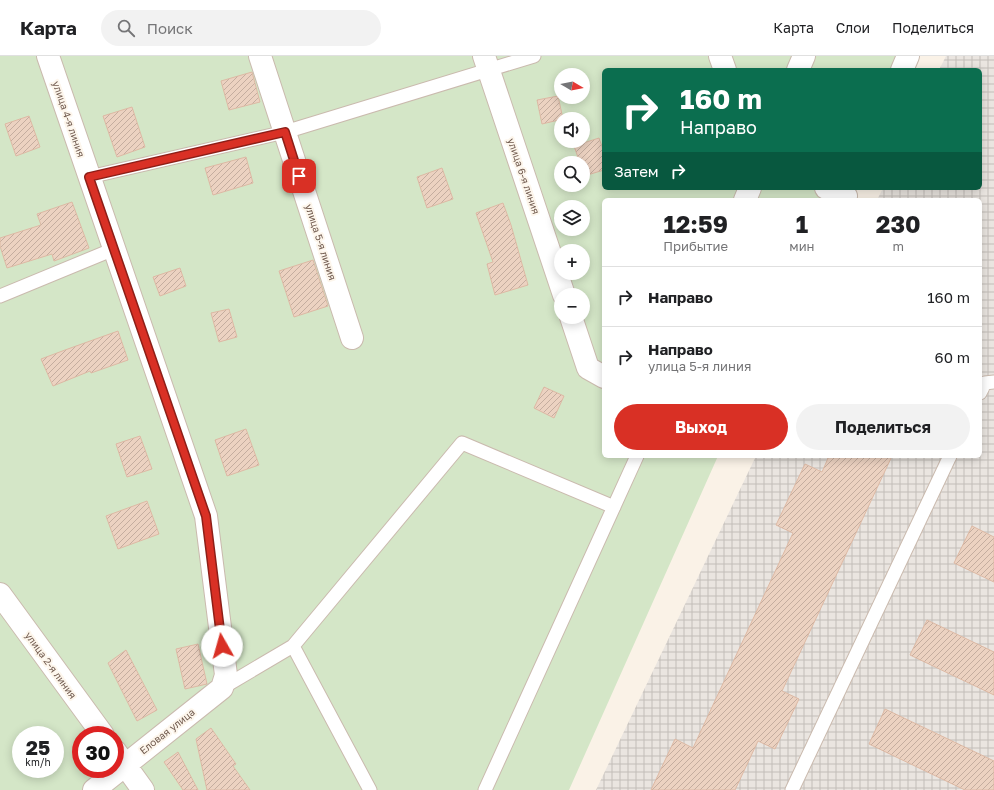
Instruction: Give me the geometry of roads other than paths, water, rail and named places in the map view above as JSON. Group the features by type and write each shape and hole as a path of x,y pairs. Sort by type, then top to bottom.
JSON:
{"street":[{"name":"улица 4-я линия","path":"48,56 206,516 226,675 222,688"},
{"name":"улица 5-я линия","path":"260,56 352,338"},
{"path":"720,56 724,68"},
{"path":"799,68 804,56"},
{"path":"903,68 908,56"},
{"name":"улица 6-я линия","path":"486,63 562,288"},
{"path":"832,190 847,195"},
{"path":"573,324 588,368 602,376"},
{"name":"улица 2-я линия","path":"0,594 96,726"},
{"name":"Еловая улица","path":"124,755 222,688"},
{"path":"124,764 143,790"},
{"name":"Еловая улица","path":"94,790 104,778"}],"lane":[{"path":"89,177 285,132 486,63 534,56"},
{"path":"0,296 114,249"},
{"path":"982,389 985,383 994,382"},
{"path":"222,688 293,646 462,443 614,506"},
{"path":"485,790 636,458"},
{"path":"792,790 949,458"},
{"path":"293,646 370,790"}]}
